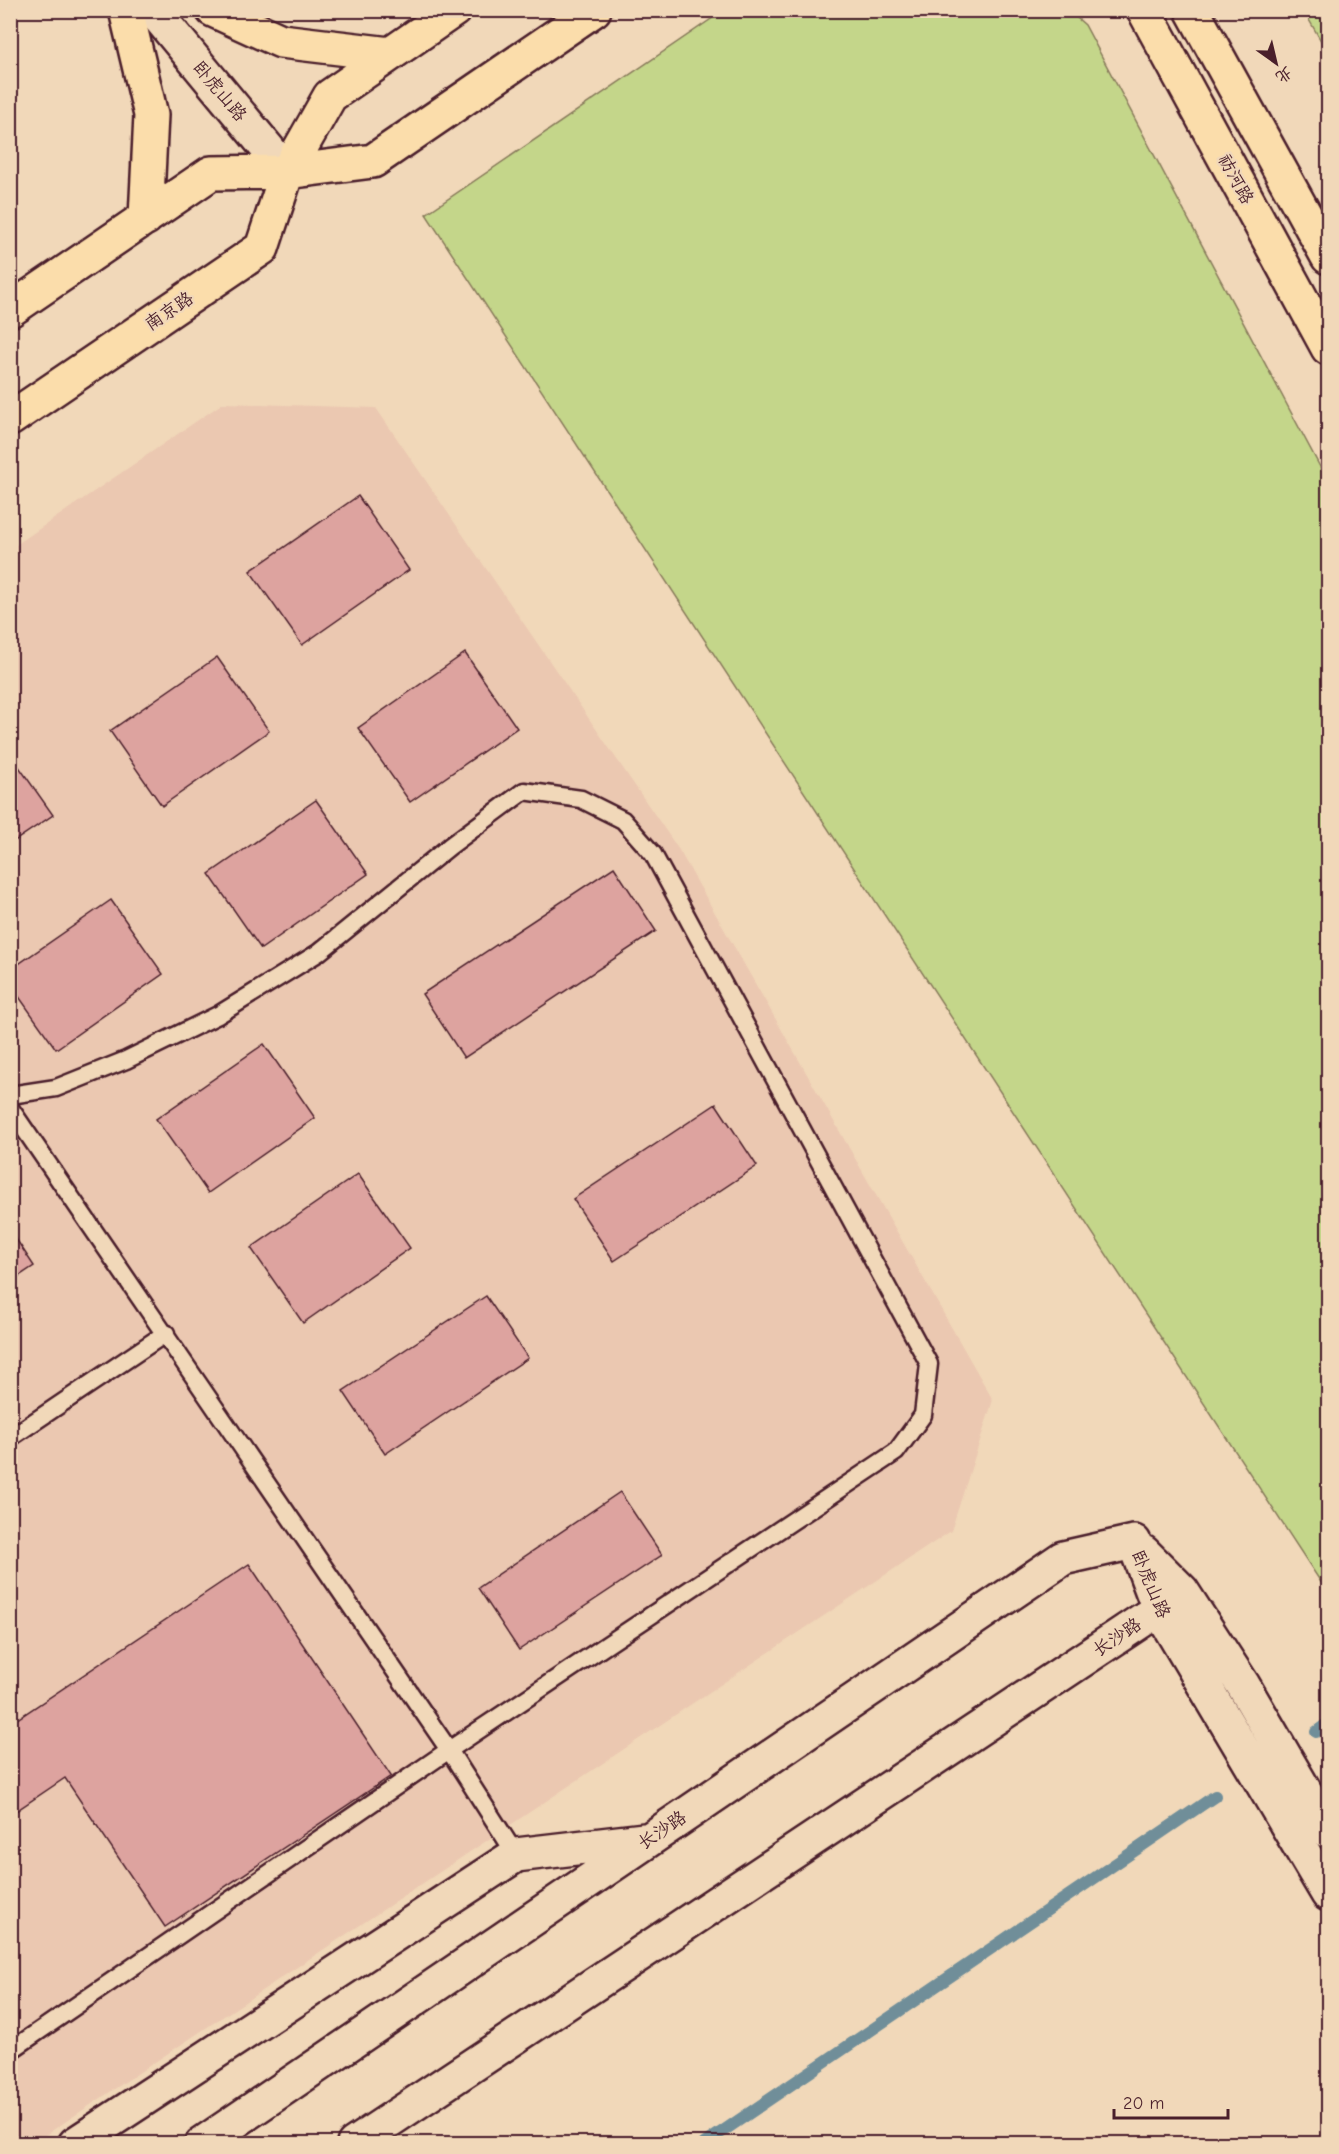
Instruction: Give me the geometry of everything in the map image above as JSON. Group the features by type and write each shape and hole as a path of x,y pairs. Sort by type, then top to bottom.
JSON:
{"main road":[{"path":"126,10 151,115 146,218"},
{"name":"卧虎山路","path":"153,10 287,172"},
{"path":"213,10 281,41 390,54"},
{"name":"南京路","path":"10,419 261,248 287,172 330,96 454,10"},
{"path":"10,310 211,173 287,172 373,161 594,10"},
{"name":"祊河路","path":"1144,10 1329,348"},
{"path":"1192,10 1329,257"},
{"name":"卧虎山路","path":"1134,1542 1159,1609 1329,1894"},
{"name":"卧虎山路","path":"1134,1542 1182,1591 1243,1686 1329,1831"},
{"name":"长沙路","path":"202,2144 1063,1558 1134,1542"},
{"name":"长沙路","path":"354,2144 1159,1609"},
{"path":"75,2144 516,1854 649,1839"}],"lane":[{"path":"10,1095 56,1088 126,1060 218,1015 318,953 450,846 524,791 581,799 623,820 653,854 929,1364 923,1414 896,1452 449,1750 10,2051"},
{"path":"10,1108 449,1750 516,1854"},
{"path":"10,1438 166,1333"}],"shaded area":[{"path":"223,403 376,408 679,850 993,1400 951,1531 32,2144 10,2143 10,549"}],"green space":[{"path":"1068,10 1085,25 1328,482 1328,1584 1324,1587 426,214 723,11"},
{"path":"1304,11 1328,11 1328,53"}],"building":[{"path":"358,496 409,570 302,645 250,571"},
{"path":"465,653 517,728 410,802 358,728"},
{"path":"217,657 269,731 162,806 110,731"},
{"path":"10,754 53,815 10,844"},
{"path":"316,800 368,874 261,949 209,874"},
{"path":"614,867 656,931 464,1058 422,994"},
{"path":"111,900 163,974 56,1049 10,984 10,970"},
{"path":"264,1044 315,1118 208,1193 156,1119"},
{"path":"716,1104 757,1166 614,1261 573,1199"},
{"path":"358,1174 410,1248 303,1323 251,1248"},
{"path":"10,1230 34,1266 10,1282"},
{"path":"486,1296 528,1358 385,1454 343,1391"},
{"path":"620,1492 662,1555 519,1650 478,1588"},
{"path":"249,1564 391,1776 165,1927 65,1778 10,1815 10,1724"}],"waterway":[{"path":"1316,1732 1328,1723"},
{"path":"704,2144 1215,1796"}]}
